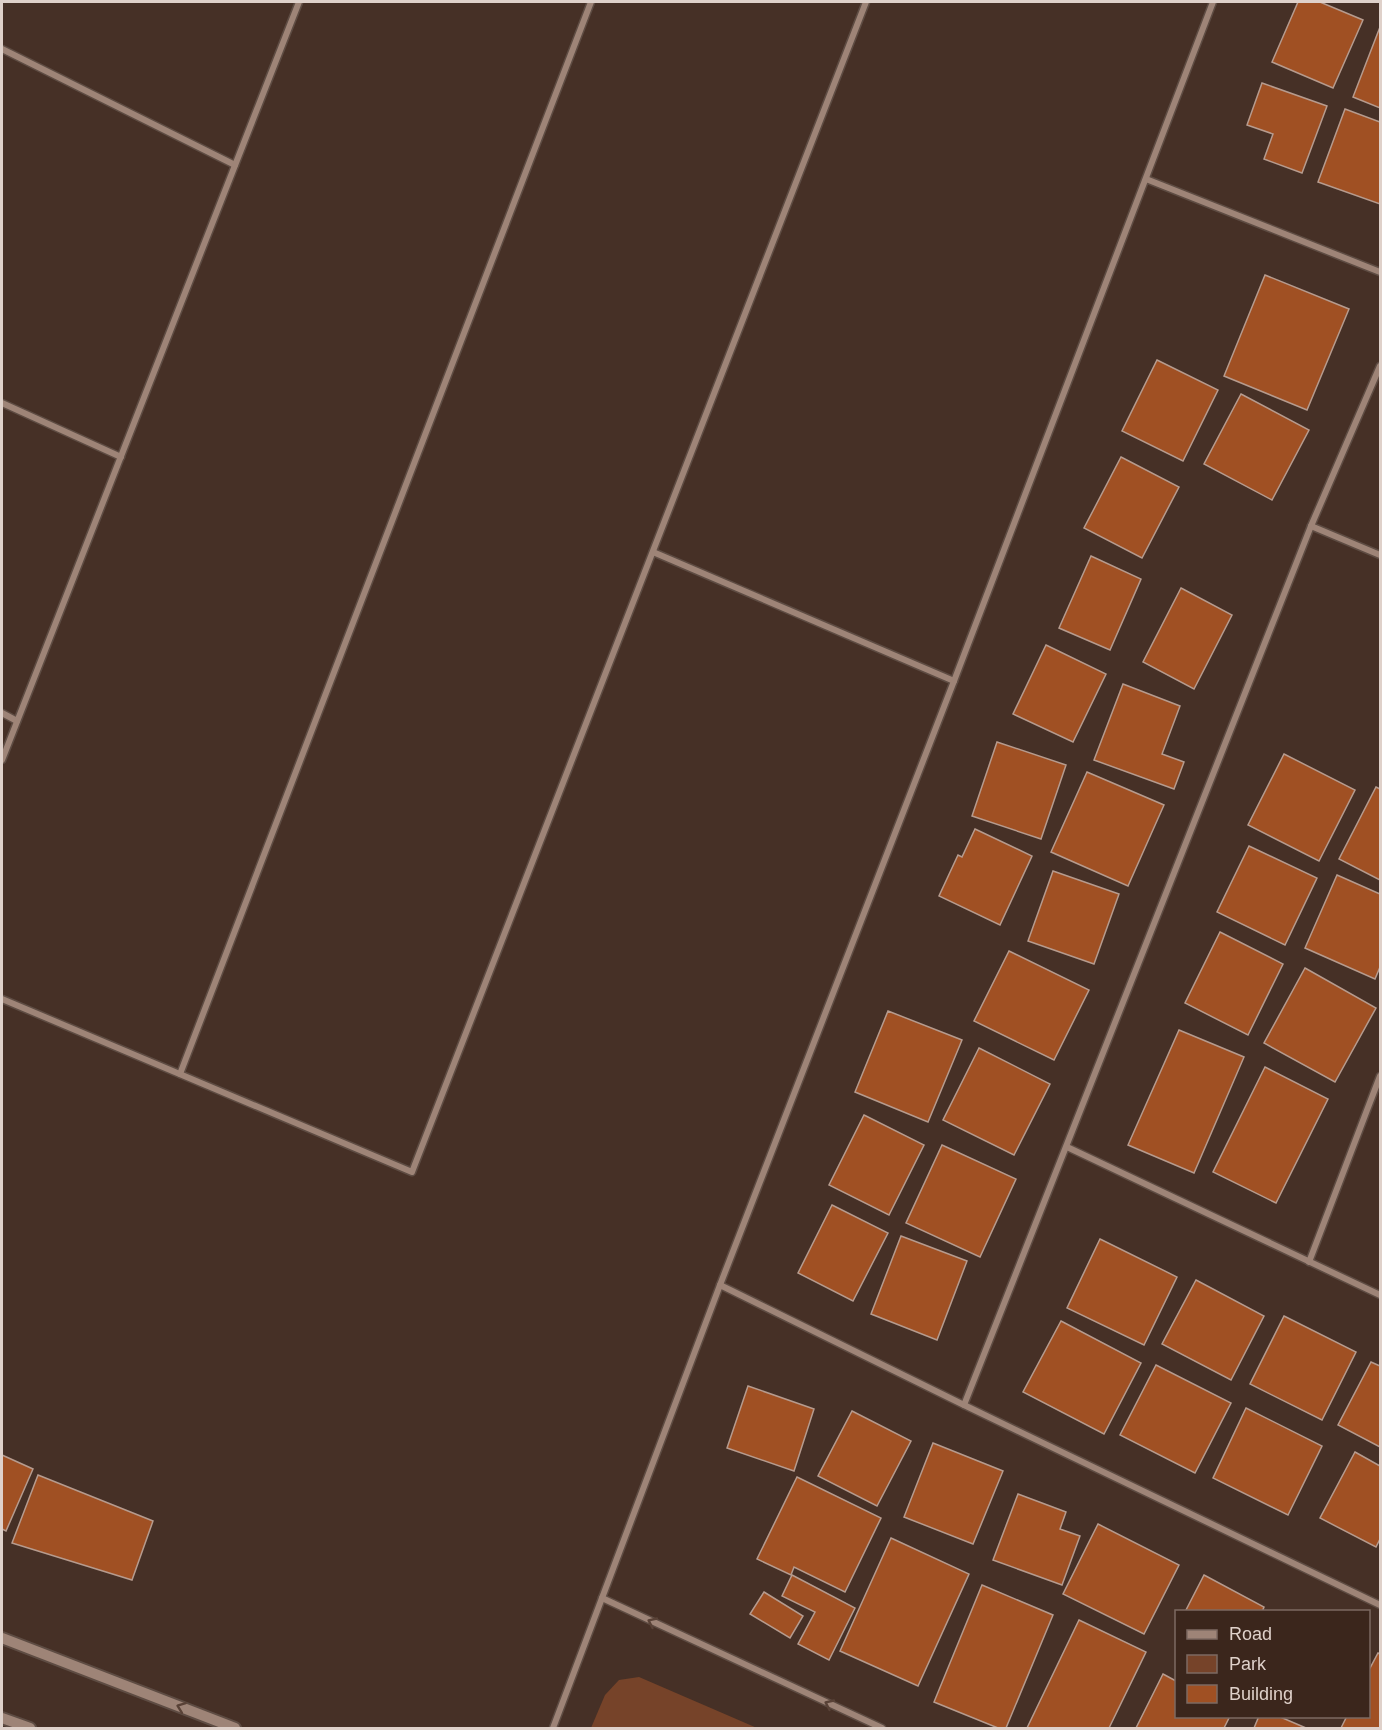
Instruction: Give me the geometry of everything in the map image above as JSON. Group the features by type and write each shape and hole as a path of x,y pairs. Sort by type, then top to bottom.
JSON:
{"street":[{"path":"2,760 299,2"},
{"path":"180,1074 591,2"},
{"path":"2,999 412,1172 866,2"},
{"path":"553,1728 720,1285 1214,2"},
{"path":"2,50 235,165"},
{"path":"1146,179 1380,272"},
{"path":"964,1405 1311,526 1380,366"},
{"path":"2,403 121,457"},
{"path":"1311,526 1380,555"},
{"path":"653,552 954,681"},
{"path":"2,713 17,721"},
{"path":"1309,1262 1380,1076"},
{"path":"1067,1147 1380,1295"},
{"path":"720,1285 1380,1605"},
{"path":"602,1598 882,1728"},
{"path":"2,1638 235,1728"},
{"path":"2,1718 30,1728"}],"green space":[{"path":"639,1677 757,1728 591,1728 605,1695 619,1680"}],"building":[{"path":"1298,2 1320,2 1363,20 1333,88 1272,62"},
{"path":"1380,27 1380,108 1353,97"},
{"path":"1262,83 1327,106 1302,173 1264,159 1273,134 1247,125"},
{"path":"1345,109 1380,122 1380,204 1318,182"},
{"path":"1265,275 1349,309 1307,410 1224,376"},
{"path":"1157,360 1218,390 1183,461 1122,431"},
{"path":"1241,394 1309,430 1272,500 1204,464"},
{"path":"1121,457 1179,487 1142,558 1084,528"},
{"path":"1091,556 1141,579 1110,650 1059,628"},
{"path":"1181,588 1232,615 1194,689 1143,662"},
{"path":"1046,645 1106,674 1073,742 1013,714"},
{"path":"1123,684 1180,706 1162,754 1184,762 1174,789 1094,760"},
{"path":"997,742 1066,765 1041,839 972,816"},
{"path":"1284,754 1355,790 1319,861 1248,825"},
{"path":"1087,772 1164,805 1128,886 1051,852"},
{"path":"1376,787 1380,789 1380,880 1339,859"},
{"path":"975,829 1032,856 1000,925 939,896 958,855 962,857"},
{"path":"1249,846 1317,878 1285,945 1217,912"},
{"path":"1053,871 1119,894 1094,964 1028,941"},
{"path":"1337,875 1380,894 1380,967 1375,979 1305,948"},
{"path":"1220,932 1283,964 1248,1035 1185,1003"},
{"path":"1009,951 1089,990 1054,1060 974,1021"},
{"path":"1305,968 1376,1008 1335,1082 1264,1043"},
{"path":"888,1011 962,1040 928,1122 855,1092"},
{"path":"1179,1030 1244,1057 1194,1173 1128,1145"},
{"path":"979,1048 1050,1084 1014,1155 943,1120"},
{"path":"1265,1067 1328,1099 1276,1203 1213,1172"},
{"path":"864,1115 924,1145 889,1215 829,1185"},
{"path":"942,1145 1016,1179 980,1257 906,1223"},
{"path":"832,1205 888,1233 853,1301 798,1273"},
{"path":"901,1236 967,1261 937,1340 871,1314"},
{"path":"1100,1239 1177,1277 1144,1345 1067,1308"},
{"path":"1196,1280 1264,1316 1231,1380 1162,1344"},
{"path":"1284,1316 1356,1352 1322,1420 1250,1384"},
{"path":"1061,1321 1141,1363 1104,1434 1023,1392"},
{"path":"1371,1362 1380,1366 1380,1447 1338,1425"},
{"path":"1156,1365 1231,1403 1195,1473 1120,1435"},
{"path":"748,1386 814,1409 794,1471 727,1448"},
{"path":"1246,1408 1322,1446 1288,1515 1213,1478"},
{"path":"852,1411 911,1441 877,1506 818,1476"},
{"path":"933,1443 1003,1471 973,1544 904,1517"},
{"path":"1355,1452 1380,1466 1380,1539 1376,1547 1320,1518"},
{"path":"2,1455 33,1469 6,1531 2,1529"},
{"path":"38,1475 153,1521 132,1580 12,1543"},
{"path":"797,1477 881,1518 845,1592 794,1567 791,1575 757,1559"},
{"path":"1018,1494 1066,1512 1060,1529 1080,1536 1062,1585 993,1560"},
{"path":"1098,1524 1179,1565 1144,1634 1063,1594"},
{"path":"891,1538 969,1574 918,1686 840,1651"},
{"path":"792,1575 855,1608 829,1660 798,1644 815,1612 782,1596"},
{"path":"1204,1575 1264,1607 1263,1610 1186,1610"},
{"path":"982,1585 1053,1615 1006,1728 998,1728 934,1702"},
{"path":"764,1592 803,1616 790,1638 750,1614"},
{"path":"1079,1620 1146,1652 1109,1728 1027,1728"},
{"path":"1378,1653 1380,1654 1380,1728 1341,1728 1346,1718 1370,1718 1370,1668"},
{"path":"1163,1674 1175,1680 1175,1718 1229,1718 1224,1728 1136,1728"},
{"path":"1258,1718 1283,1718 1306,1728 1254,1728"}]}
